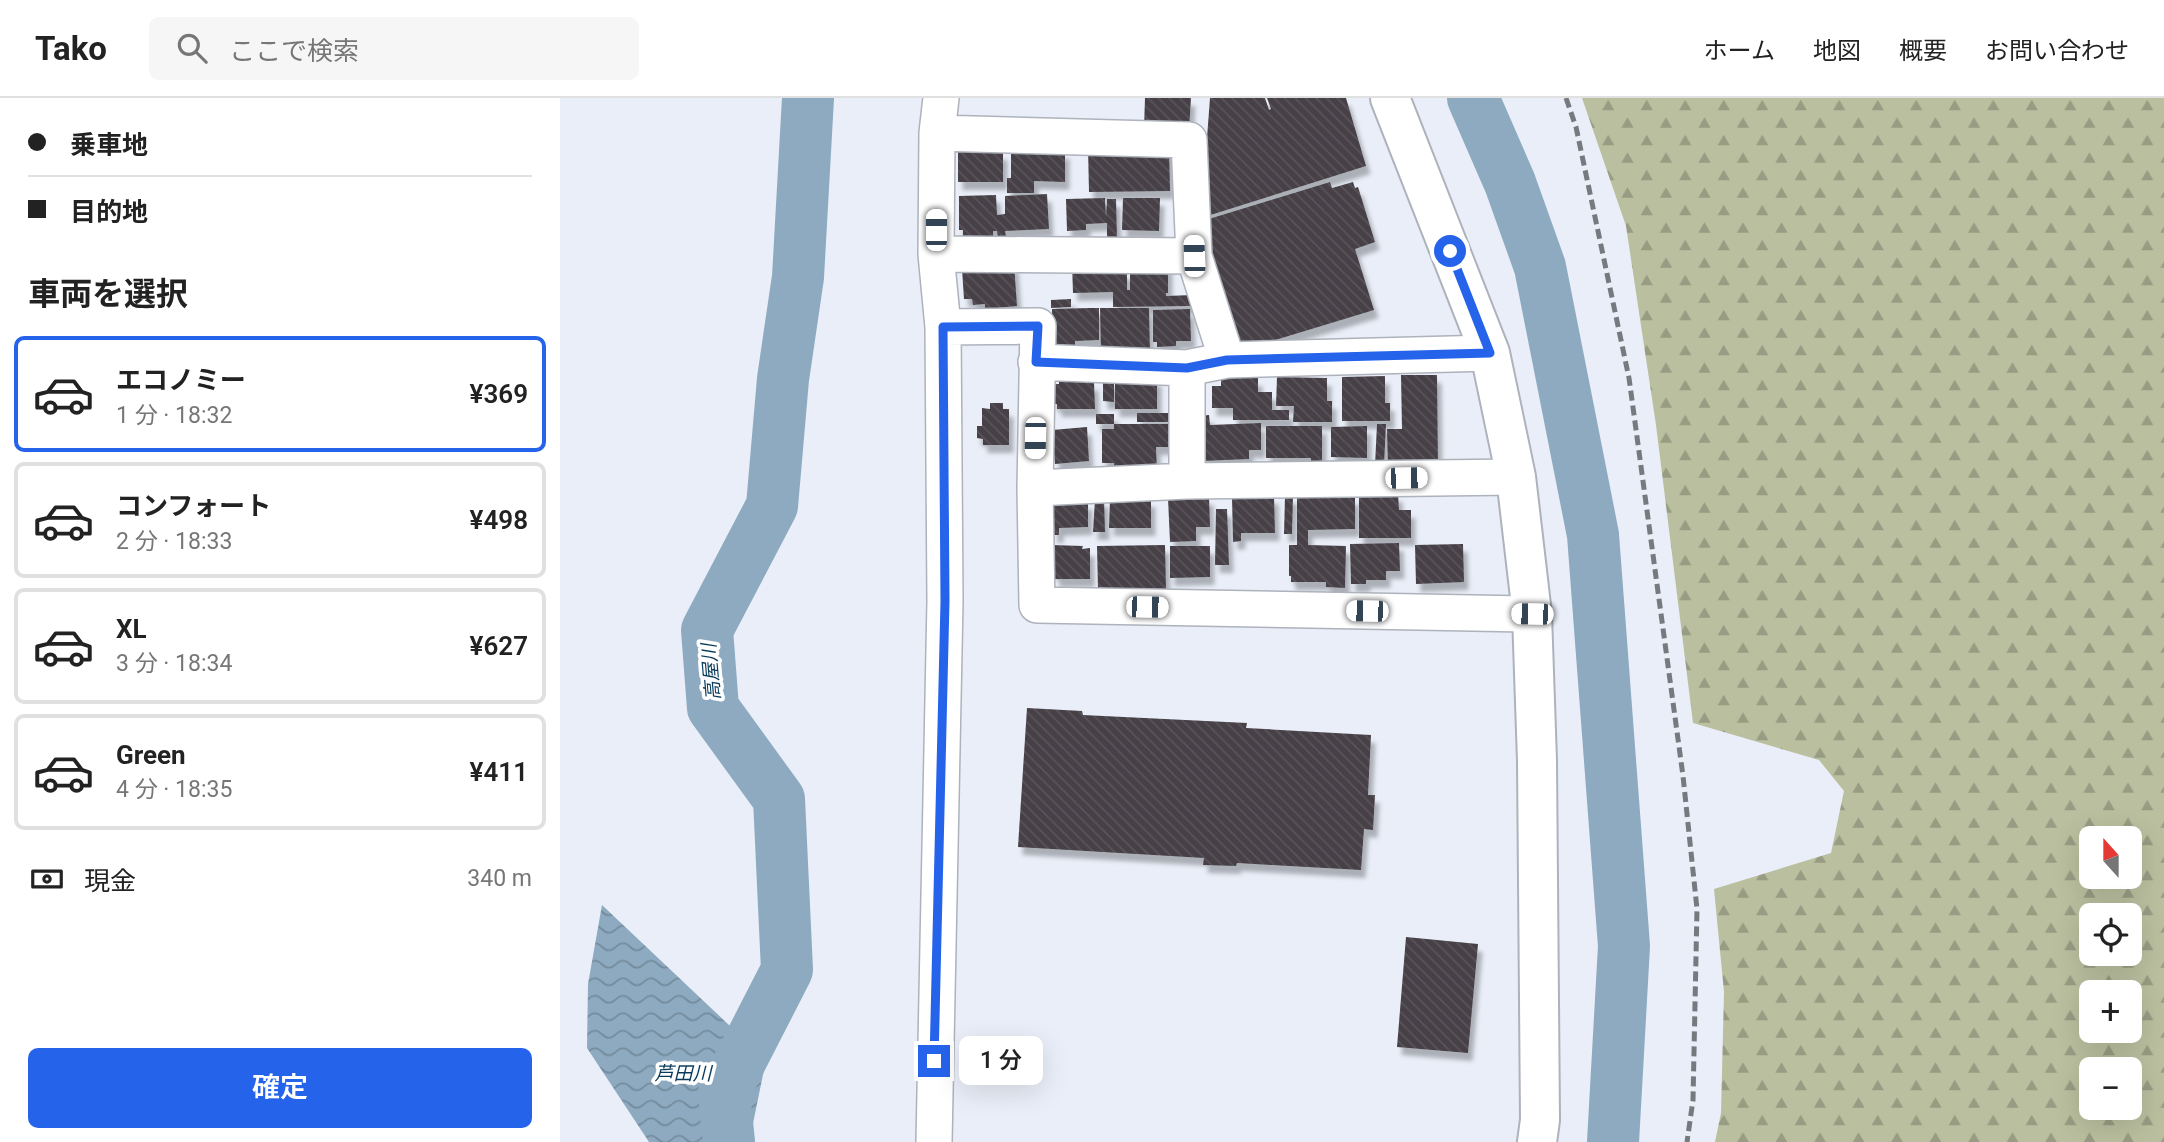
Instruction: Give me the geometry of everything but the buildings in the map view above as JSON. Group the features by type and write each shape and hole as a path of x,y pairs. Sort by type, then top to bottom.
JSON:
{"street":[{"path":"934,1142 945,601 943,327 936,254 937,133 941,98"},
{"path":"1390,98 1490,353 1516,477 1532,614 1537,774 1540,1120 1537,1142"},
{"path":"937,133 1189,140 1194,256 1227,360"},
{"path":"936,254 1194,256"},
{"path":"943,327 1038,326 1035,488 1037,605 1532,614"},
{"path":"1036,362 1187,368 1227,360 1490,353"},
{"path":"1187,368 1187,481"},
{"path":"1035,488 1187,481 1516,477"}],"green space":[{"path":"1582,98 2164,98 2164,1142 1715,1142 1721,1113 1724,992 1714,889 1831,853 1844,791 1819,760 1693,723 1656,425 1626,226"}],"water":[{"name":"芦田川","path":"602,905 766,1060 750,1138 752,1142 649,1142 587,1048 588,984"}],"waterway":[{"name":"高屋川","path":"729,1142 724,1093 787,970 779,799 713,708 707,630 772,506 783,379 798,277 808,98"},
{"path":"1473,98 1510,183 1540,267 1593,535 1624,946 1613,1142"}],"railway":[{"path":"1566,98 1576,127 1629,378 1683,776 1697,909 1693,1100 1687,1142"}],"route":[{"path":"934,1061 945,601 943,327 1038,326 1036,362 1187,368 1227,360 1490,353 1450,251"}]}
